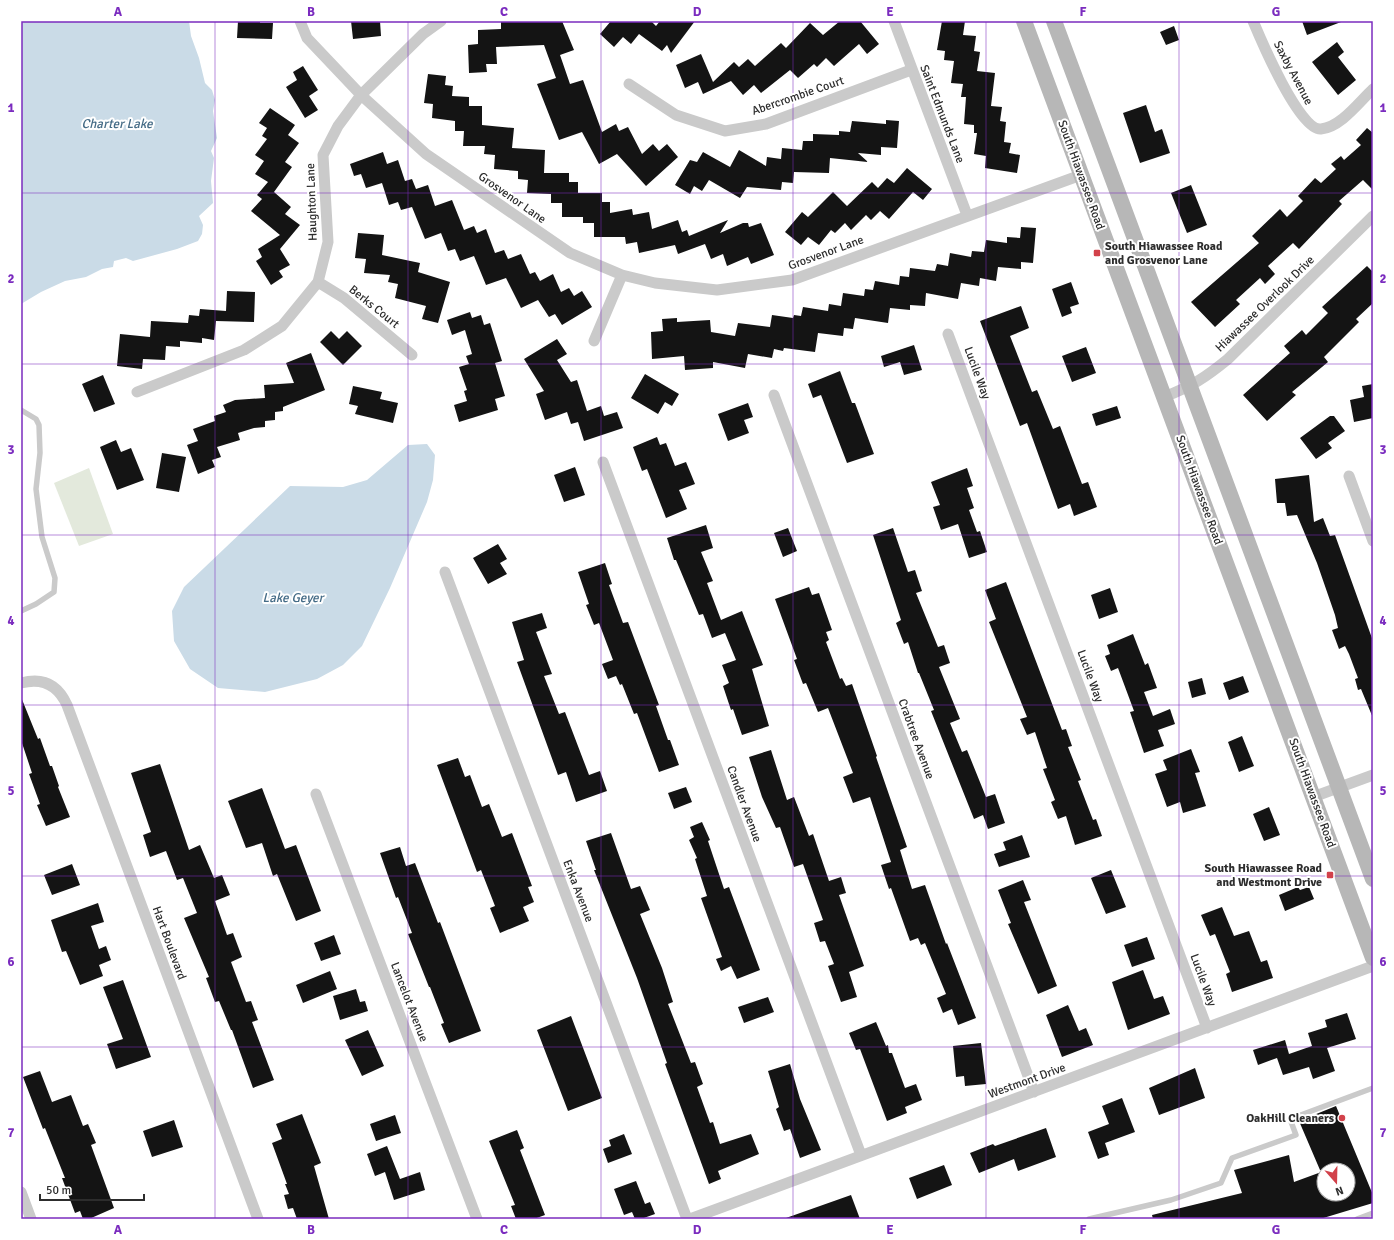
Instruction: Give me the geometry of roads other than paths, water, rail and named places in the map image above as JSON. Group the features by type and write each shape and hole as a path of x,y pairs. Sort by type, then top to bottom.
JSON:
{"street":[{"name":"Grosvenor Lane","path":"300,21 307,38 361,95 426,154 511,214 570,253 622,275 655,283 717,290 792,280 967,215 1081,175"},
{"name":"Haughton Lane","path":"137,392 244,350 282,326 318,282 328,242 324,155 338,126 361,95 423,34 441,21"},
{"name":"Saint Edmunds Lane","path":"894,21 911,70 967,215"},
{"name":"South Hiawassee Road","path":"1024,21 1373,958"},
{"path":"1054,21 1373,879"},
{"name":"Saxby Avenue","path":"1253,21 1263,44 1300,115 1310,125 1318,130 1328,128 1342,118 1373,88"},
{"name":"Abercrombie Court","path":"629,84 676,115 725,130 766,124 911,70"},
{"name":"Hiawassee Overlook Drive","path":"1164,397 1191,387 1207,377 1234,354 1373,216"},
{"path":"594,341 622,275"},
{"name":"Berks Court","path":"318,282 344,298 412,355"},
{"name":"Lucile Way","path":"948,334 1207,1028"},
{"name":"Crabtree Avenue","path":"774,395 1034,1092"},
{"name":"Candler Avenue","path":"603,462 861,1155"},
{"path":"1349,476 1373,541"},
{"name":"Enka Avenue","path":"445,572 688,1219"},
{"name":"Hart Boulevard","path":"21,683 37,681 47,682 57,688 67,705 258,1219"},
{"path":"1313,797 1373,776"},
{"name":"Lancelot Avenue","path":"316,794 477,1219"},
{"name":"Westmont Drive","path":"688,1219 1373,966"},
{"path":"21,1192 31,1219"}],"lane":[{"path":"21,410 36,419 39,425 40,453 36,489 42,537 55,581 54,592 36,604 21,611"},
{"path":"1089,1219 1171,1200 1221,1183 1232,1158 1296,1135 1290,1119 1373,1088"},
{"path":"1357,1219 1373,1213"}],"water":[{"name":"Charter Lake","path":"21,21 189,21 191,36 199,58 205,83 212,90 215,100 213,111 217,138 211,151 214,158 211,181 213,203 199,216 203,225 202,234 198,241 177,249 133,261 126,258 114,261 113,267 102,269 86,277 65,281 41,292 21,304"},
{"name":"Lake Geyer","path":"427,444 435,455 433,480 427,502 390,588 362,646 343,665 317,679 265,692 218,688 190,669 174,641 172,611 184,587 290,486 343,487 367,480 408,445"}],"place":[{"name":"South Hiawassee Road and Grosvenor Lane","path":"1097,253"},
{"name":"South Hiawassee Road and Westmont Drive","path":"1330,875"},
{"name":"OakHill Cleaners","path":"1342,1118"}]}
